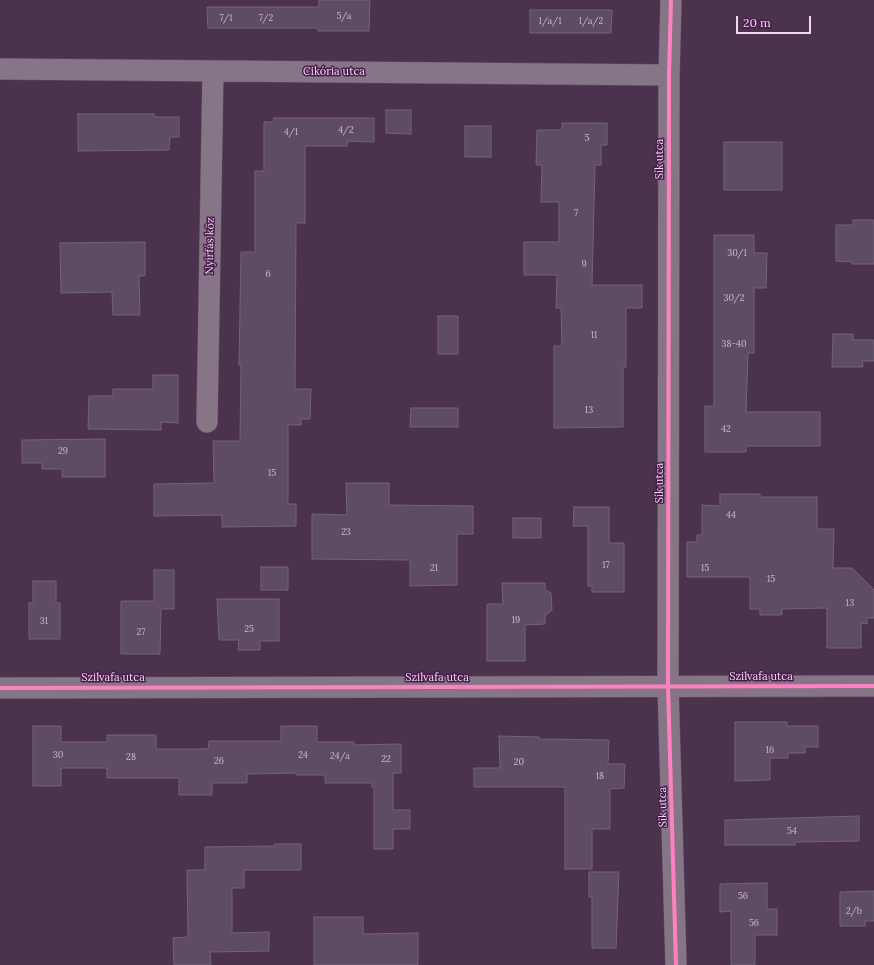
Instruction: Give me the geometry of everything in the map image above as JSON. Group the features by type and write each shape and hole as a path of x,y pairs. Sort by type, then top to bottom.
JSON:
{"street":[{"name":"Sík utca","path":"670,0 668,686 676,965"},
{"name":"Cikória utca","path":"0,69 669,75"},
{"name":"Nyírfás köz","path":"207,422 213,71"},
{"name":"Szilvafa utca","path":"0,688 874,686"}],"building":[{"path":"319,0 370,0 369,31 318,31 318,28 208,28 207,7 319,7"},
{"path":"530,10 612,10 611,33 530,33"},
{"path":"386,110 411,110 411,134 386,133"},
{"path":"78,114 154,114 154,117 179,117 179,137 170,137 169,150 78,151"},
{"path":"274,118 374,118 374,142 348,141 347,146 305,146 305,223 296,223 295,389 311,389 310,419 301,419 301,425 288,425 288,504 296,504 296,526 222,527 222,515 154,516 154,484 214,483 213,441 240,441 241,365 239,365 241,252 255,252 255,171 264,171 264,122 274,122"},
{"path":"562,123 607,123 607,145 601,145 601,165 595,165 592,285 642,285 642,308 626,308 626,367 623,367 623,427 554,428 554,346 562,346 561,308 556,308 557,275 524,275 524,242 559,242 559,202 541,202 542,165 536,165 537,130 562,130"},
{"path":"465,126 491,126 491,157 465,157"},
{"path":"724,142 782,142 782,190 724,190"},
{"path":"853,220 874,220 874,264 852,264 852,262 836,261 836,225 853,225"},
{"path":"714,235 754,235 754,253 767,253 766,288 754,288 754,353 748,353 746,412 820,412 820,446 746,446 746,452 705,452 705,406 714,406"},
{"path":"145,242 145,276 139,276 140,315 113,315 112,292 61,293 60,243"},
{"path":"438,316 458,316 458,354 438,354"},
{"path":"833,334 853,334 853,340 874,340 874,361 862,361 863,367 832,367"},
{"path":"153,375 178,375 178,423 161,422 161,430 88,429 89,396 113,396 113,389 153,389"},
{"path":"411,408 458,408 458,427 410,427"},
{"path":"105,439 105,477 62,477 62,469 42,469 42,463 22,463 22,440"},
{"path":"346,483 389,483 389,505 473,506 473,534 457,534 457,585 410,586 410,560 312,559 312,514 347,515"},
{"path":"720,494 760,494 760,497 817,497 817,529 834,529 833,568 852,568 874,590 874,618 867,618 867,624 861,623 861,648 827,648 827,608 782,609 782,615 760,615 760,609 750,609 750,577 687,577 687,542 697,542 697,535 702,535 702,505 720,506"},
{"path":"574,507 609,507 609,543 624,543 624,592 592,592 592,586 588,586 588,526 573,526"},
{"path":"513,518 541,518 541,538 513,538"},
{"path":"261,567 288,567 288,590 261,590"},
{"path":"154,570 174,570 174,609 161,609 160,654 121,654 121,601 154,601"},
{"path":"33,581 56,581 56,603 60,603 60,639 29,639 29,603 33,603"},
{"path":"502,583 545,583 545,590 551,593 552,610 545,616 545,624 525,625 525,661 487,661 487,604 503,604"},
{"path":"217,599 279,599 279,641 260,641 260,650 238,650 239,640 219,640"},
{"path":"735,722 787,722 787,726 818,726 818,747 805,747 805,753 788,753 788,758 770,758 770,780 735,781"},
{"path":"33,726 61,726 61,742 107,742 107,735 156,735 156,749 208,749 209,741 281,741 281,726 317,726 317,742 354,742 354,745 401,744 401,773 393,773 393,810 410,810 410,829 393,829 393,849 374,849 374,787 372,787 372,783 325,783 325,775 296,775 296,773 247,774 247,783 212,783 212,795 179,795 179,778 107,778 107,768 61,768 61,786 33,786"},
{"path":"499,736 539,737 539,739 609,740 608,764 625,764 624,788 610,789 610,829 592,829 592,869 565,869 565,787 474,787 474,768 500,768"},
{"path":"859,816 859,841 795,842 795,845 725,845 725,820"},
{"path":"275,844 301,844 301,870 244,870 244,888 232,888 232,933 269,932 269,951 210,952 211,965 174,965 173,938 188,937 187,870 205,870 205,847 275,846"},
{"path":"589,872 619,872 616,948 592,948 592,897 589,897"},
{"path":"767,883 767,909 777,909 777,935 755,935 755,965 731,965 731,911 720,912 720,884"},
{"path":"874,891 874,921 865,921 865,926 840,926 840,892"},
{"path":"314,917 363,917 363,934 418,933 418,965 314,965"}],"cycle path":[{"path":"671,0 669,75 668,686 676,965"},
{"path":"0,688 874,686"}]}
